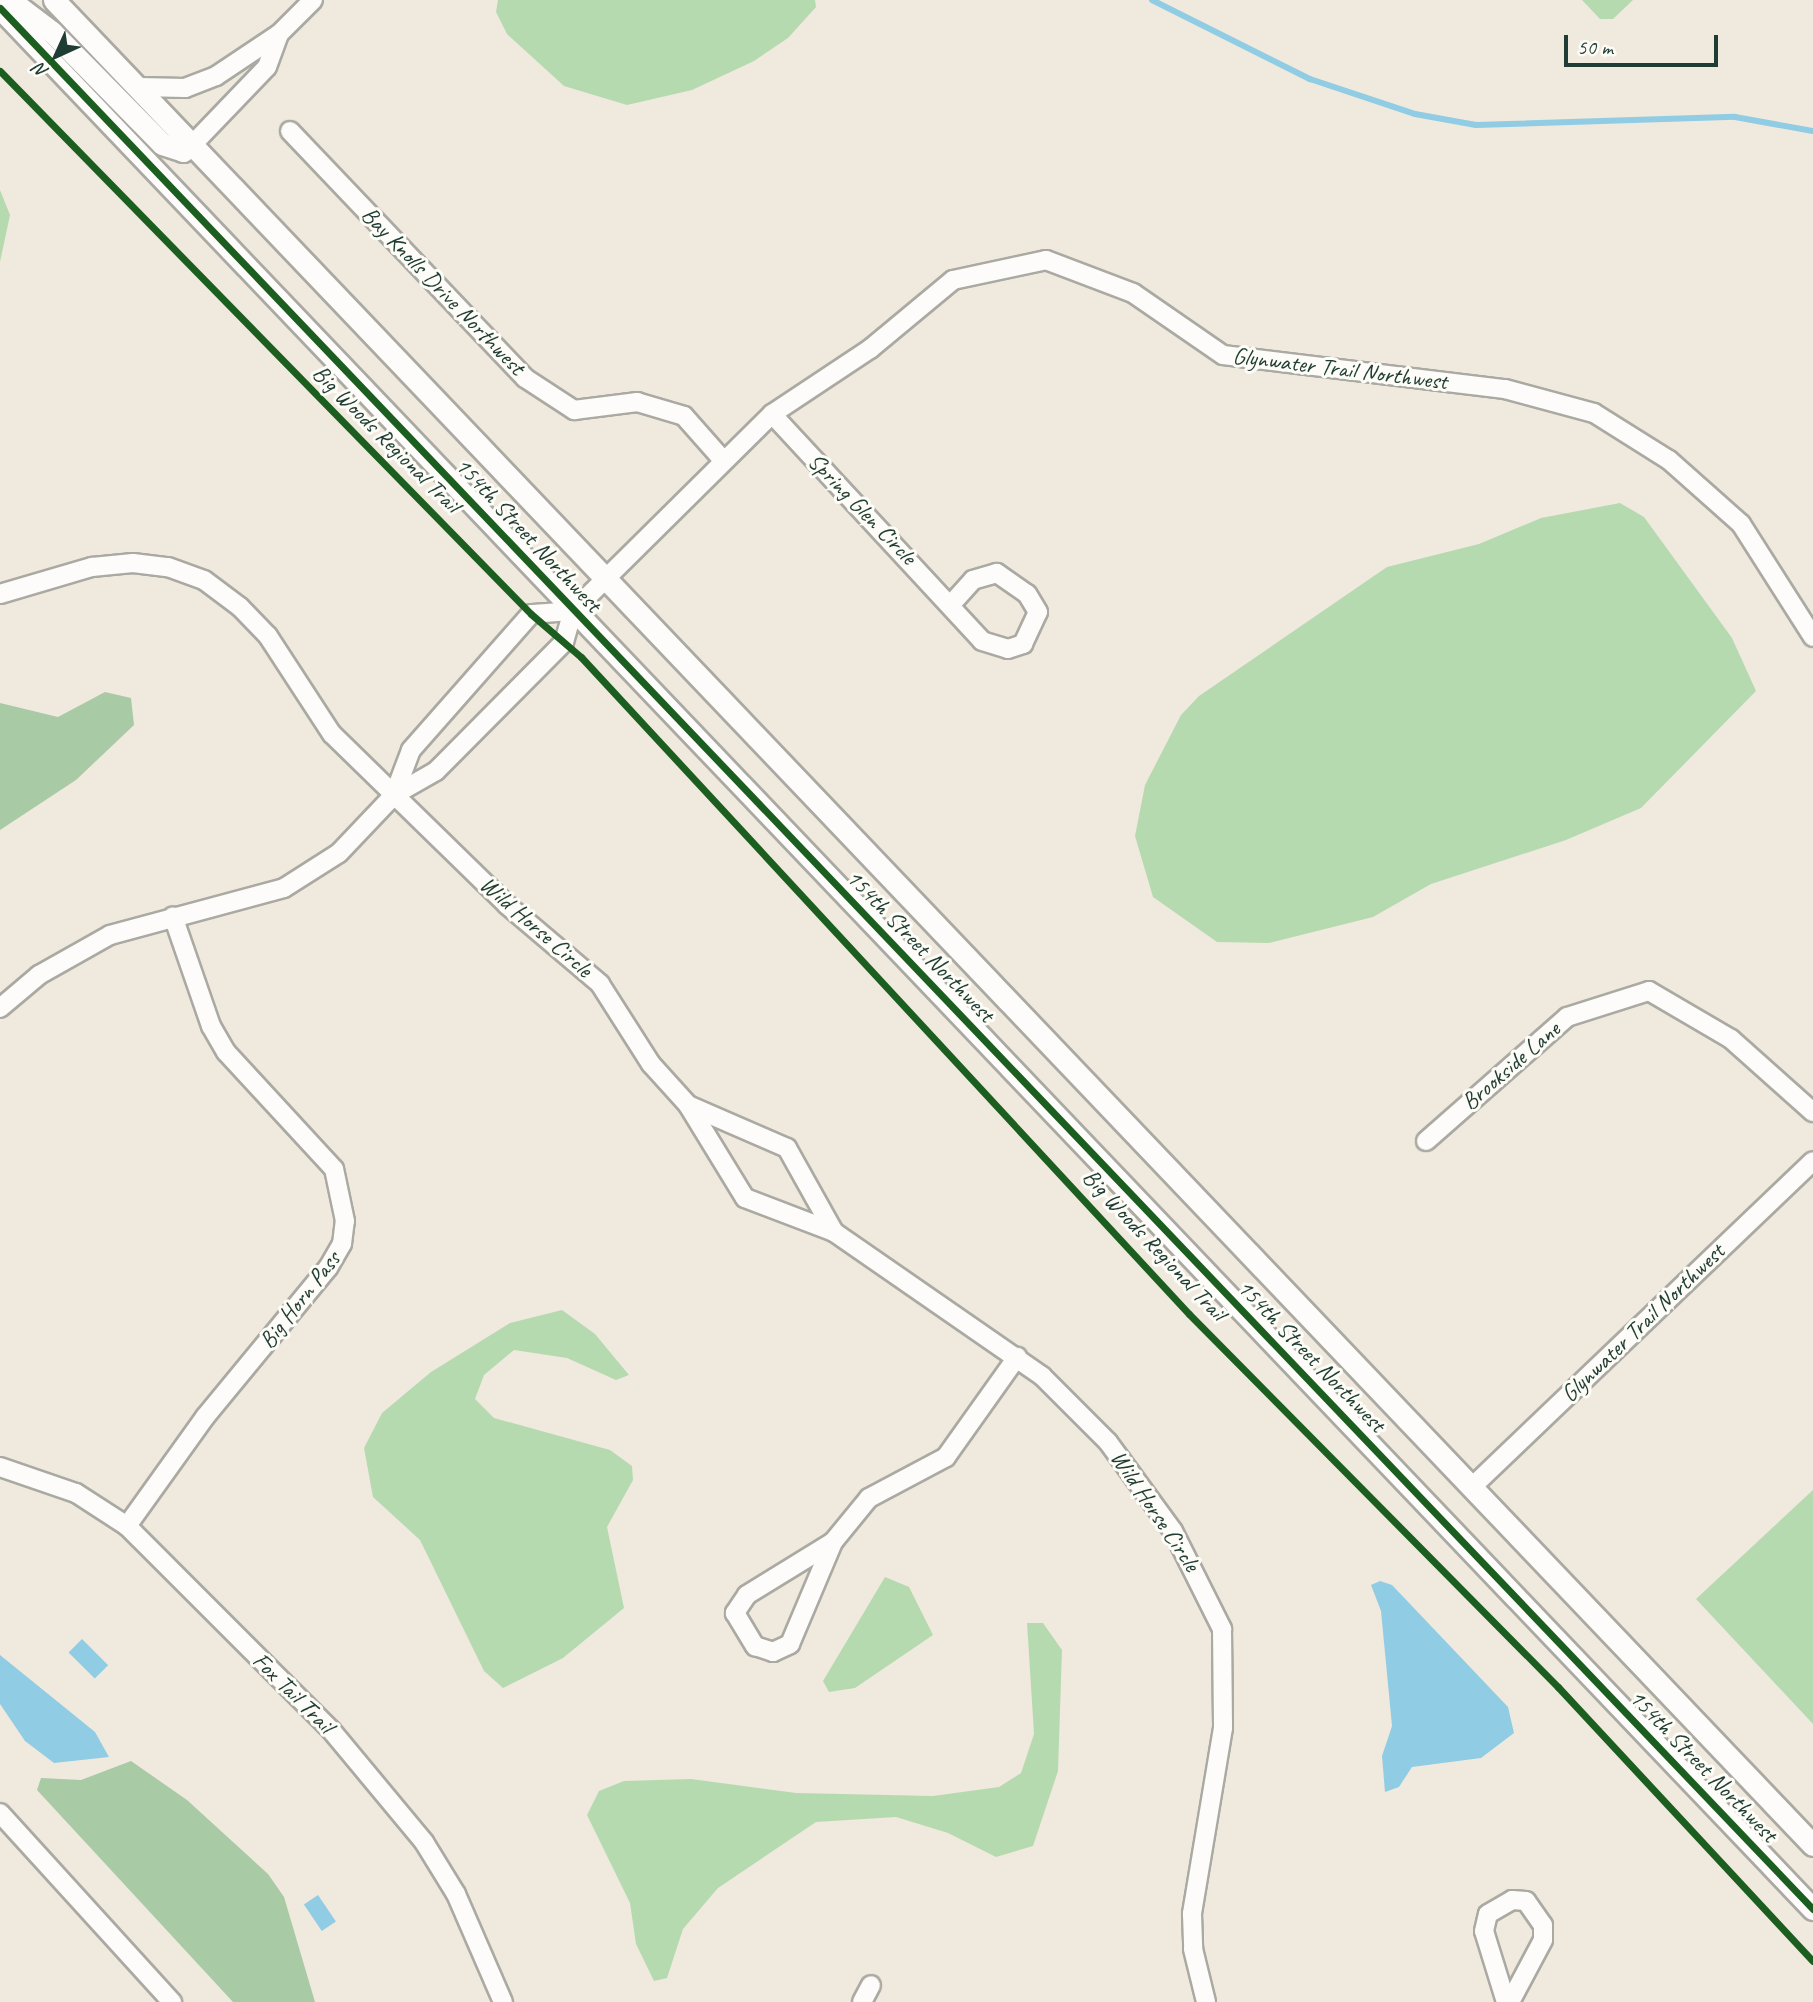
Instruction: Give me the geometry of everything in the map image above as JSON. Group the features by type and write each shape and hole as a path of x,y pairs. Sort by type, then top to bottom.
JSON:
{"street":[{"path":"10,0 52,32 162,144 183,151 267,67 279,34"},
{"name":"154th Street Northwest","path":"54,0 194,142 1813,1845"},
{"path":"139,87 185,88 279,34 313,0"},
{"name":"154th Street Northwest","path":"0,8 1813,1909"},
{"name":"Bay Knolls Drive Northwest","path":"290,131 525,378 574,411 637,402 684,416 722,459"},
{"name":"Glynwater Trail Northwest","path":"573,611 722,459 772,415 870,349 953,280 1046,260 1133,293 1223,355 1505,389 1594,413 1668,460 1741,524 1813,637"},
{"name":"Spring Glen Circle","path":"772,415 952,603 982,641 1008,649 1023,644 1038,612 1027,594 997,573 973,580 952,603"},
{"name":"Wild Horse Circle","path":"0,594 92,567 133,564 168,567 204,580 268,636 332,734 508,905 591,974 651,1064 688,1105 745,1198 834,1232 1017,1357 1108,1442 1173,1531 1222,1629 1223,1728 1192,1914 1193,1949 1206,2002"},
{"path":"0,1008 79,950 173,916 285,888 339,853 394,795 436,771 564,642 573,611 531,614 411,750 394,795"},
{"name":"Big Horn Pass","path":"127,1526 205,1417 328,1268 342,1244 345,1221 334,1169 216,1034 173,916"},
{"name":"Brookside Lane","path":"1426,1141 1567,1017 1649,991 1731,1039 1813,1112"},
{"name":"Wild Horse Circle","path":"688,1105 787,1148 834,1232"},
{"name":"Glynwater Trail Northwest","path":"1474,1486 1813,1161"},
{"path":"833,1542 747,1595 735,1613 755,1646 773,1652 790,1644 833,1542 869,1498 946,1457 1017,1357"},
{"name":"Fox Tail Trail","path":"0,1467 76,1493 127,1526 379,1784 456,1894 503,2002"},
{"path":"0,1813 172,2002"},
{"path":"1512,1900 1527,1901 1544,1925 1543,1940 1508,2002 1484,1931 1488,1914 1512,1900"},
{"path":"862,2002 871,1985"}],"green space":[{"path":"498,0 815,0 816,7 788,38 754,61 692,90 627,105 564,86 507,34 496,12"},
{"path":"1582,0 1633,0 1613,19 1600,19"},
{"path":"0,190 10,215 0,262"},
{"path":"1620,503 1644,517 1732,638 1756,691 1641,808 1566,840 1431,884 1373,917 1269,943 1217,942 1153,897 1135,836 1145,785 1181,715 1199,696 1387,567 1479,544 1541,518"},
{"path":"105,692 131,698 134,725 76,780 0,830 0,703 58,717"},
{"path":"562,1310 595,1334 629,1375 616,1380 567,1358 514,1350 484,1375 475,1399 494,1418 610,1450 632,1466 633,1480 607,1527 624,1608 563,1658 503,1688 484,1671 420,1540 373,1497 364,1448 382,1413 431,1372 510,1323"},
{"path":"1813,1490 1813,1724 1696,1599"},
{"path":"885,1577 909,1587 933,1635 855,1688 829,1692 823,1681"},
{"path":"1027,1623 1043,1623 1062,1650 1058,1771 1033,1846 996,1857 948,1833 896,1817 816,1822 718,1888 683,1929 667,1978 654,1981 636,1944 630,1903 587,1815 599,1791 624,1781 691,1779 796,1793 933,1796 999,1787 1021,1773 1034,1734"},
{"path":"131,1761 187,1800 268,1874 284,1897 315,2002 233,2002 37,1790 41,1778 81,1780"}],"water":[{"path":"1380,1581 1392,1585 1508,1707 1514,1733 1481,1758 1412,1767 1399,1787 1385,1792 1382,1756 1392,1726 1381,1611 1371,1585"},
{"path":"82,1639 108,1665 95,1679 69,1652"},
{"path":"0,1655 95,1732 109,1757 54,1763 25,1741 0,1704"},
{"path":"318,1895 336,1922 322,1931 304,1905"}],"waterway":[{"path":"1152,0 1310,79 1415,114 1476,125 1735,117 1813,131"}],"cycle path":[{"name":"Big Woods Regional Trail","path":"0,8 1813,1909"},
{"name":"Big Woods Regional Trail","path":"0,71 531,614 581,657 1189,1314 1558,1687 1813,1961"}]}
